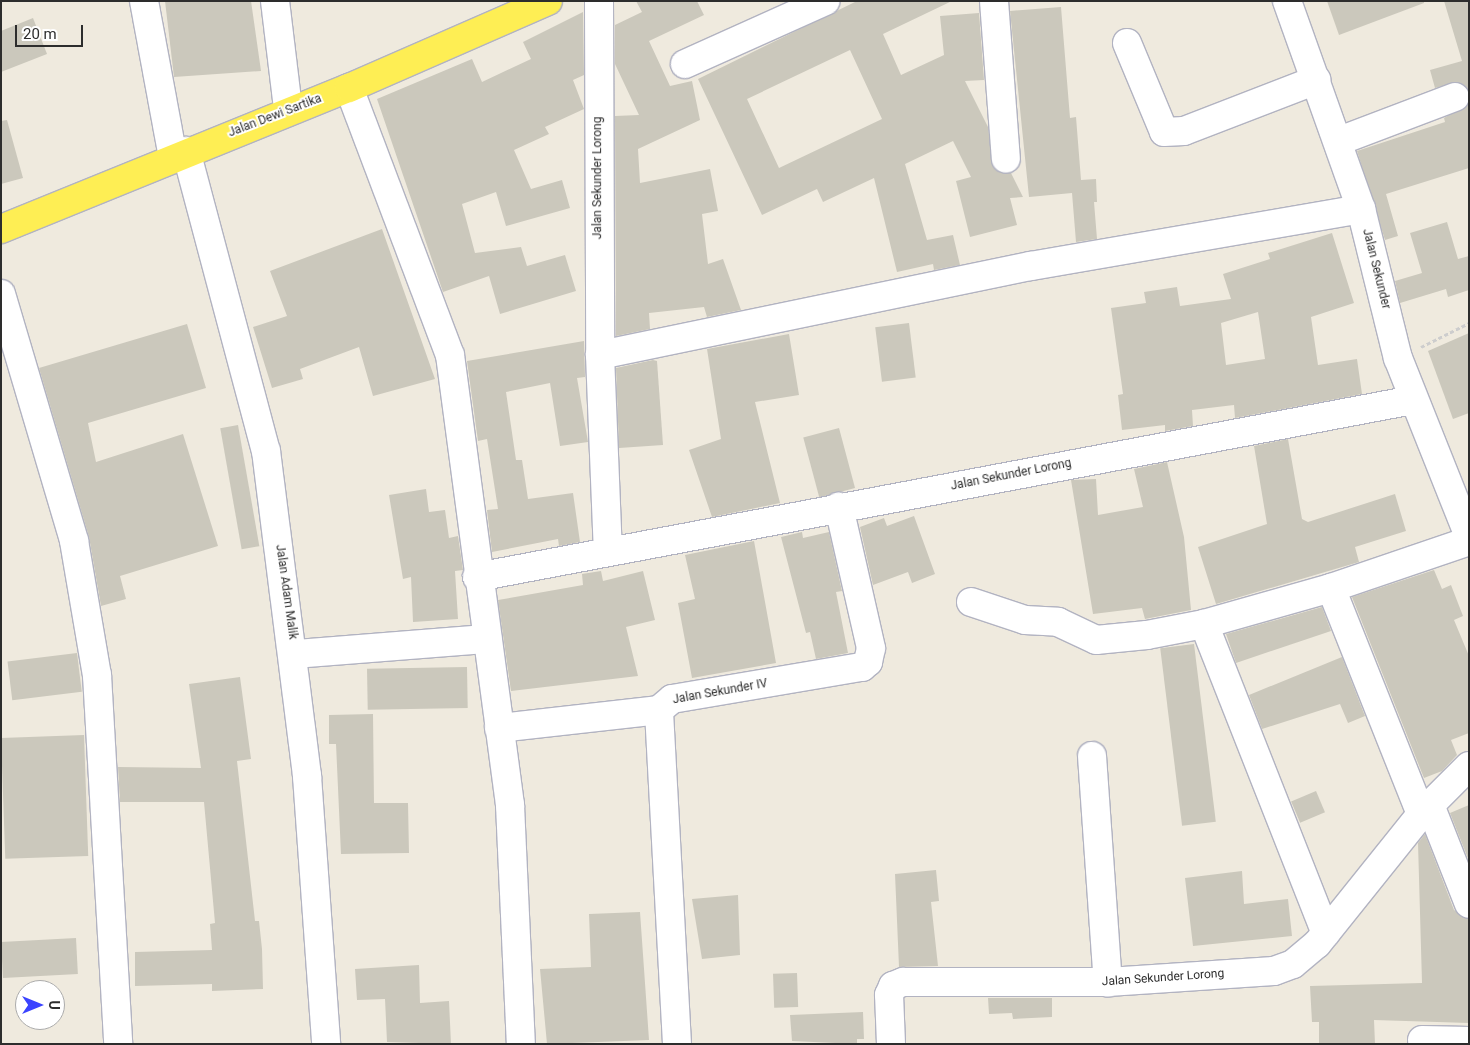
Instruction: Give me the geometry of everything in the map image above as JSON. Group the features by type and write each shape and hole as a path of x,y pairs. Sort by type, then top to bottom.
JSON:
{"main road":[{"name":"Jalan Dewi Sartika","path":"1,229 288,109 350,88 548,1"}],"street":[{"name":"Jalan Adam Malik","path":"144,1 180,154 266,450 295,654 326,1044"},
{"path":"275,1 288,109"},
{"name":"Jalan Sekunder Lorong","path":"599,1 600,355 608,551"},
{"path":"685,64 825,1"},
{"path":"994,1 1006,159"},
{"name":"Jalan Sekunder","path":"1287,1 1339,141 1361,209 1398,358 1469,536"},
{"path":"1127,43 1164,132 1184,131 1316,80"},
{"path":"350,88 450,355 477,577 510,804 521,1044"},
{"path":"1339,141 1455,96"},
{"path":"600,355 1031,266 1361,209"},
{"path":"1,294 74,541 97,675 118,1044"},
{"name":"Jalan Sekunder Lorong","path":"477,577 1414,400"},
{"name":"Jalan Sekunder IV","path":"677,1044 659,710 672,699 862,667 868,662 871,648 840,507"},
{"path":"972,602 1025,620 1058,622 1096,640 1204,624 1331,588 1469,540"},
{"path":"1331,588 1425,810 1469,904"},
{"path":"1204,624 1326,933"},
{"path":"295,654 487,639"},
{"path":"499,728 659,710"},
{"path":"1092,756 1108,982"},
{"name":"Jalan Sekunder Lorong","path":"891,1044 889,995 893,986 903,982 1108,982 1274,971 1302,958 1326,933 1425,810 1469,766"},
{"path":"1422,1040 1469,1041"}],"path":[{"path":"1398,358 1469,323"}],"building":[{"path":"165,1 251,1 261,71 174,77"},
{"path":"636,1 697,1 704,15 649,41 670,86 692,81 700,120 638,149 640,183 710,169 718,211 702,214 708,264 723,259 741,310 707,317 704,307 649,313 650,329 616,336 615,116 639,115 615,64 615,25 642,12"},
{"path":"857,1 952,1 883,34 901,75 944,55 940,16 979,13 984,80 965,81 988,127 993,167 1011,173 1023,197 1010,198 1017,225 970,237 956,181 971,177 953,141 905,164 927,240 953,235 960,265 934,270 933,264 897,272 874,178 823,202 817,189 762,215 698,79","holes":["850,50 882,119 779,168 747,99"]},
{"path":"1327,1 1424,1 1424,3 1339,35"},
{"path":"1444,1 1469,1 1469,90 1457,82 1435,88 1430,70 1462,61"},
{"path":"1061,7 1070,118 1076,117 1081,180 1096,179 1097,202 1094,202 1097,239 1076,242 1072,193 1029,197 1010,11"},
{"path":"583,12 584,75 573,80 584,109 545,127 549,134 514,150 531,189 562,180 570,208 506,226 496,192 462,204 475,253 521,247 527,266 565,255 576,291 500,314 489,276 443,292 377,99 472,59 482,82 531,59 523,42"},
{"path":"33,18 47,54 1,72 1,31"},
{"path":"1469,103 1469,168 1386,194 1398,236 1385,240 1357,151 1445,122 1444,118"},
{"path":"7,120 23,178 1,184 1,121"},
{"path":"1447,222 1458,259 1469,256 1469,290 1448,297 1446,289 1400,303 1395,281 1422,273 1410,233"},
{"path":"382,229 435,379 373,396 359,347 300,369 303,379 272,388 253,327 287,316 270,271"},
{"path":"1332,233 1354,303 1311,317 1318,365 1357,359 1362,394 1235,418 1234,405 1192,410 1193,426 1165,431 1165,425 1122,430 1118,395 1123,394 1111,308 1146,303 1144,292 1177,287 1180,306 1231,299 1223,274 1270,259 1268,253","holes":["1258,312 1265,359 1226,365 1221,323"]},
{"path":"909,323 916,378 882,382 875,327"},
{"path":"187,324 206,388 88,423 96,462 183,434 218,546 120,576 126,599 101,606 89,537 39,368"},
{"path":"1469,333 1469,413 1453,419 1428,351"},
{"path":"789,334 799,395 755,402 780,503 712,517 689,450 721,439 707,349"},
{"path":"584,341 585,377 577,378 588,442 560,446 550,383 506,392 516,460 522,460 528,499 573,493 580,542 559,546 558,539 492,552 487,510 498,509 487,439 478,441 467,361"},
{"path":"653,360 657,361 663,445 619,448 616,368"},
{"path":"238,425 259,546 242,549 220,428"},
{"path":"839,428 855,488 819,497 803,438"},
{"path":"1288,439 1302,519 1308,522 1395,494 1406,531 1355,547 1359,562 1216,604 1198,547 1267,524 1254,446"},
{"path":"1167,462 1184,537 1191,610 1145,619 1142,608 1093,614 1071,480 1096,479 1098,515 1143,507 1134,469"},
{"path":"426,489 429,512 445,510 449,538 458,536 463,570 455,571 458,619 413,622 411,577 403,579 389,495"},
{"path":"914,516 935,574 912,583 908,572 873,585 860,527 884,518 887,526"},
{"path":"802,532 803,538 829,532 842,591 836,592 848,653 816,659 810,632 806,633 781,537"},
{"path":"754,541 776,663 692,678 678,603 695,599 685,555"},
{"path":"1434,570 1442,589 1451,585 1463,616 1454,620 1469,656 1469,733 1451,740 1457,755 1442,771 1424,778 1352,597"},
{"path":"601,571 603,581 643,571 655,620 626,627 638,676 511,691 498,600 583,585 582,574"},
{"path":"1322,607 1331,631 1236,663 1226,634"},
{"path":"1194,644 1216,822 1182,826 1160,648"},
{"path":"77,653 82,692 12,700 8,662"},
{"path":"1342,657 1365,716 1348,723 1340,704 1262,729 1249,695"},
{"path":"467,667 468,708 368,710 367,669"},
{"path":"240,677 251,759 237,761 255,921 259,921 263,989 212,991 212,984 135,986 135,952 212,950 210,924 215,923 204,802 120,802 118,767 201,768 189,684"},
{"path":"373,714 374,803 408,803 409,853 341,854 336,744 329,744 329,715"},
{"path":"84,735 88,856 5,859 1,738"},
{"path":"1316,791 1325,812 1300,823 1291,802"},
{"path":"1469,805 1469,861 1450,813"},
{"path":"1425,834 1454,910 1469,919 1469,1023 1374,1020 1375,1044 1319,1044 1319,1022 1312,1022 1310,986 1422,983 1418,843"},
{"path":"936,870 939,901 931,902 938,966 899,967 895,874"},
{"path":"1242,871 1244,904 1288,899 1292,936 1193,946 1185,878"},
{"path":"738,895 740,955 702,959 692,899"},
{"path":"640,912 649,1040 547,1044 540,969 591,967 589,914"},
{"path":"76,938 78,974 3,978 1,942"},
{"path":"419,965 420,1003 449,1001 451,1044 387,1042 385,999 357,1000 355,969"},
{"path":"797,973 798,1007 774,1008 773,974"},
{"path":"988,998 1052,998 1052,1017 1013,1019 1012,1013 989,1014"},
{"path":"863,1012 864,1039 857,1039 857,1044 792,1041 790,1015"}]}
